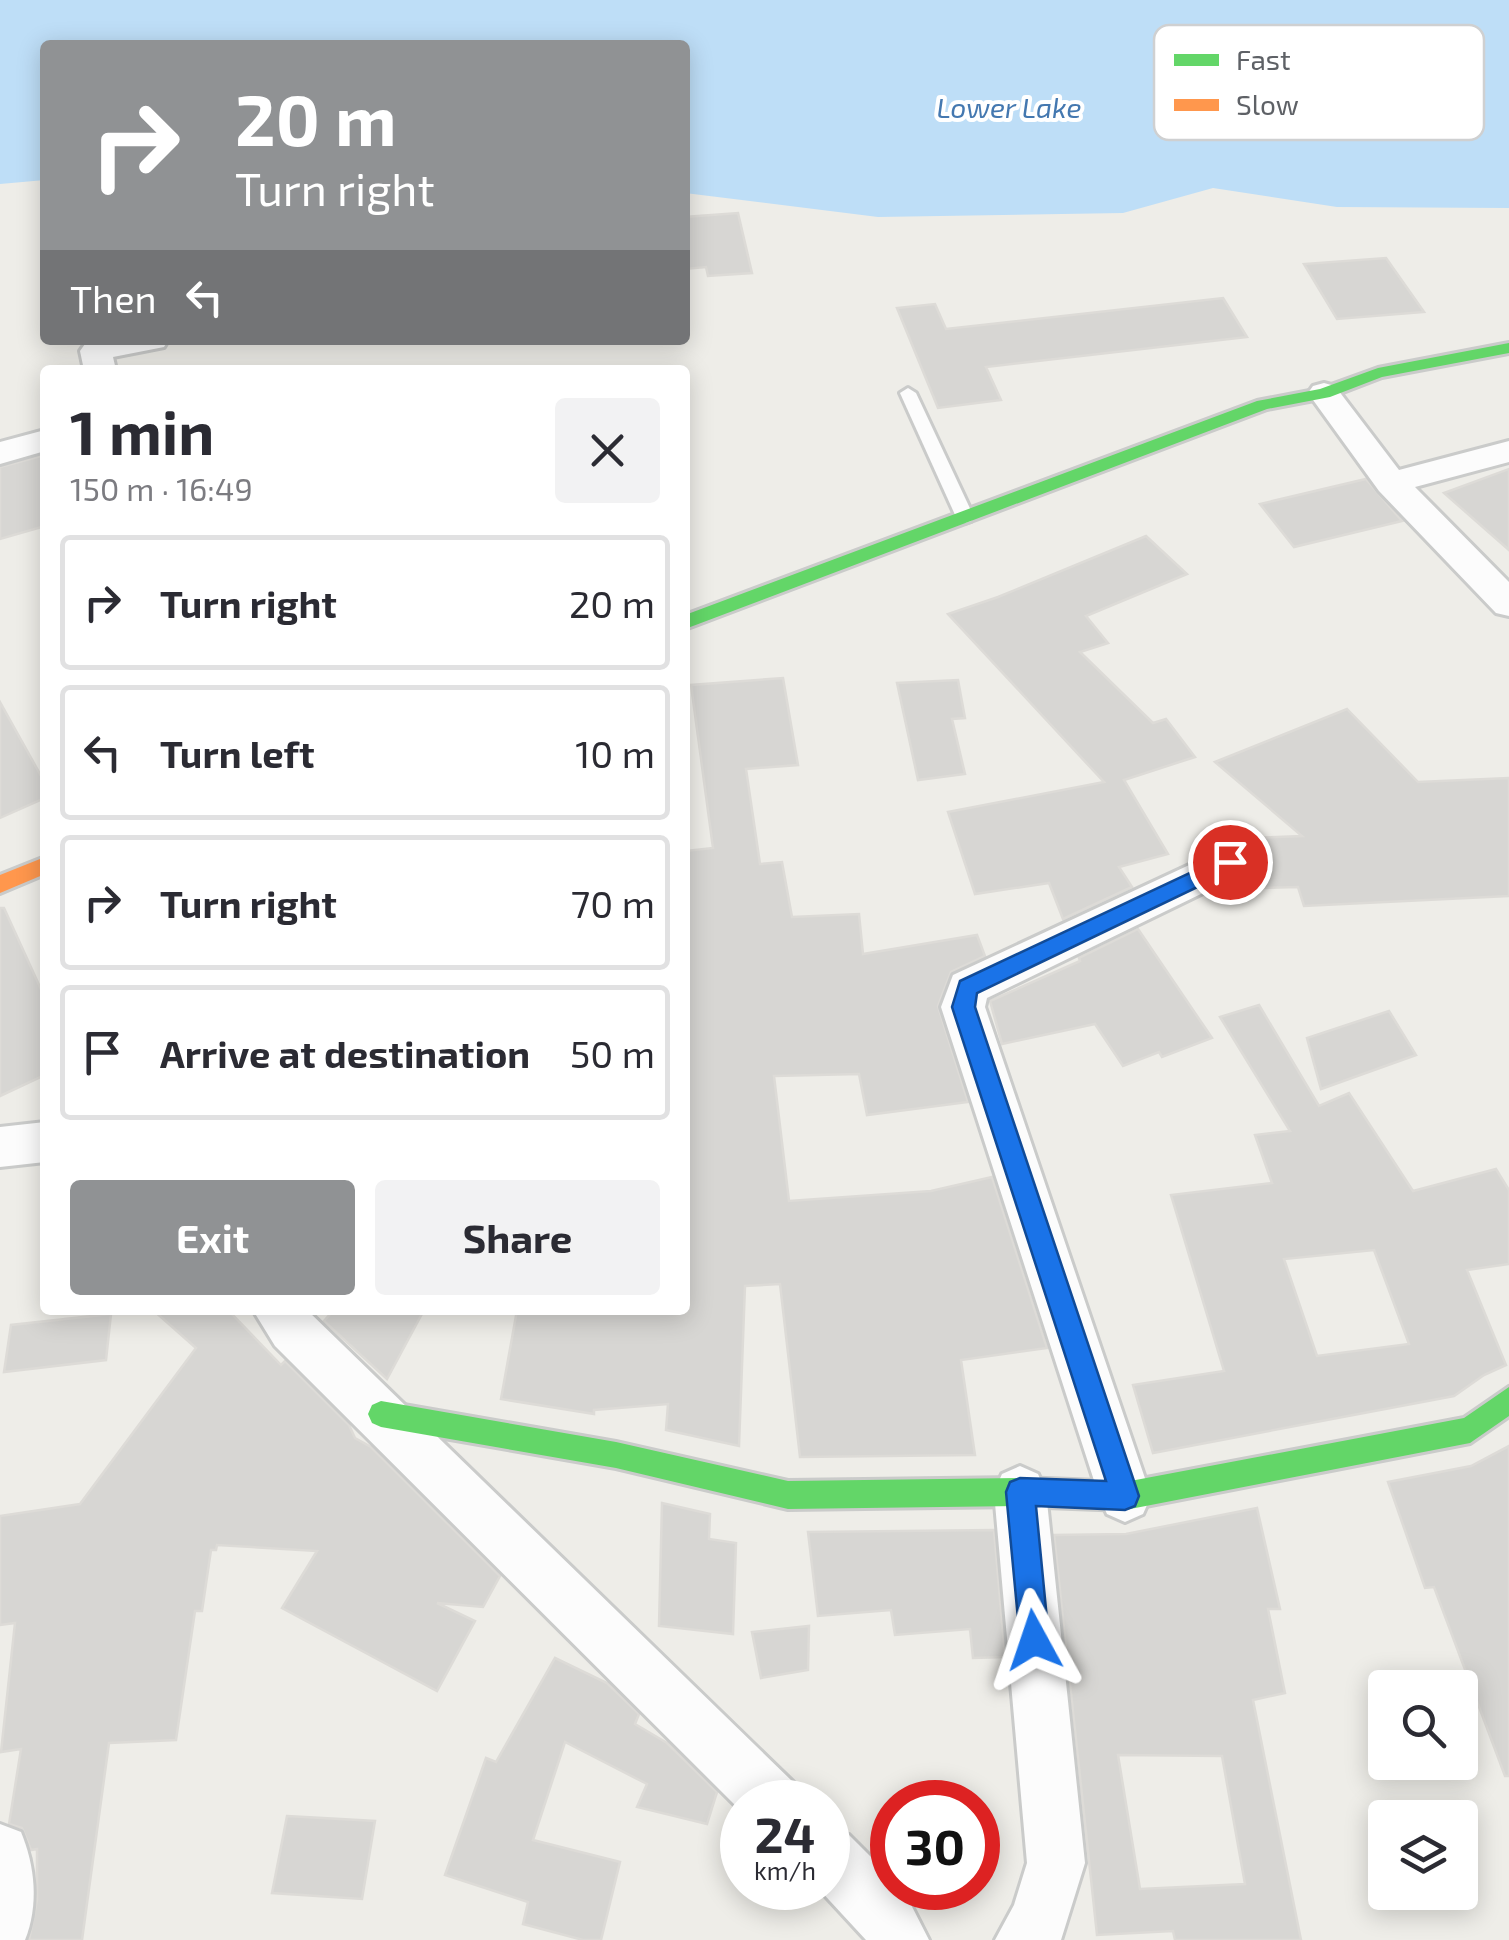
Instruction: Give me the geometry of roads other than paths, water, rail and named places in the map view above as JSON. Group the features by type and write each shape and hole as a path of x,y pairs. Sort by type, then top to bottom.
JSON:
{"main road":[{"path":"690,620 1263,405 1318,408 1467,330"},
{"path":"1378,374 1509,348"},
{"path":"0,884 40,868"},
{"path":"380,1414 616,1455 788,1496 1020,1492 1125,1496 1470,1430 1509,1400"}],"street":[{"path":"99,365 96,351 127,345"},
{"path":"1318,408 1509,604"},
{"path":"0,453 40,441"},
{"path":"1391,483 1509,451"},
{"path":"1125,1496 963,1007 964,998 968,987 1230,862"},
{"path":"0,1147 40,1143"},
{"path":"281,1315 752,1780"},
{"path":"1020,1492 1056,1863 1040,1921 1026,1940"},
{"path":"0,1854 4,1896 0,1928"},
{"path":"850,1878 882,1910 899,1940"}],"lane":[{"path":"908,393 965,516"}],"water":[{"name":"Lower Lake","path":"0,0 1509,0 1509,208 1337,207 1213,188 1123,213 878,217 690,194 690,40 40,40 40,180 0,184"}]}
